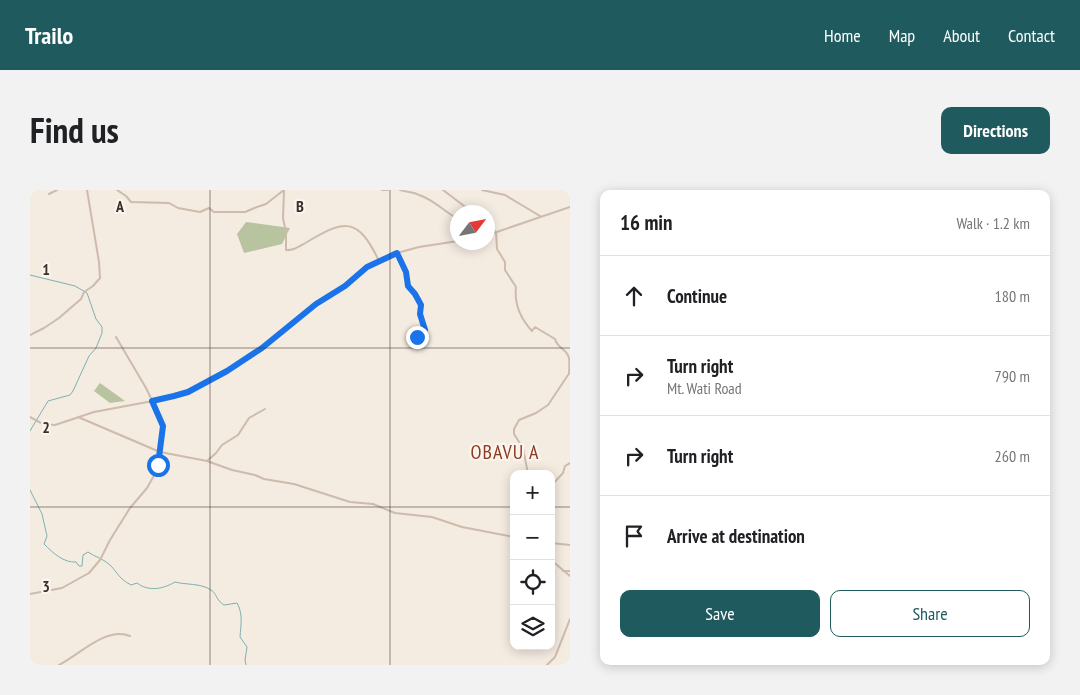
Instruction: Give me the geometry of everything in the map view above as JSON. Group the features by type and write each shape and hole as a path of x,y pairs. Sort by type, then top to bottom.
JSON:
{"street":[{"path":"49,194 57,190"},
{"path":"30,335 59,318 81,299 84,292 100,278 87,190"},
{"path":"117,190 123,193 131,202 169,203 178,208 200,212 210,208 214,212 245,212 266,204 284,190"},
{"path":"284,190 283,218 286,230 286,250 297,248 329,229 346,225 357,230 368,240 379,261"},
{"path":"382,190 388,190"},
{"path":"400,190 410,194 418,194 450,213"},
{"path":"443,190 463,205"},
{"path":"482,190 505,195 540,216"},
{"path":"527,470 522,445 514,434 514,428 519,420 536,414 548,404 569,374 570,358 567,352 556,344 555,339 535,327 532,331 521,317 515,298 516,287 505,270 504,262 497,249 495,232 570,207"},
{"path":"30,417 50,425 55,425 78,417 188,392 227,371 262,348 316,304 345,286 360,272 379,261 397,253 419,247 450,242"},
{"path":"397,253 406,272 408,286 415,294 421,307 420,314 425,330 423,335 417,337"},
{"path":"30,594 66,586 80,580 93,570 130,508 153,479 156,472 163,426 152,401 116,337"},
{"path":"207,461 222,445 238,435 249,418 265,409"},
{"path":"78,417 160,452 207,461 264,479 294,484 350,502 373,504 395,512 432,517 462,527 510,536"},
{"path":"555,482 563,473 565,466 570,463"},
{"path":"555,544 570,546"},
{"path":"555,563 570,576"},
{"path":"563,570 570,570"},
{"path":"547,665 555,657 570,619"},
{"path":"59,665 103,636 125,633 130,636"}],"green space":[{"path":"246,222 290,228 282,244 244,253 237,234"},
{"path":"100,383 125,401 110,403 94,391"}],"waterway":[{"path":"30,275 75,286 87,293 96,319 102,327 102,333 96,348 89,356 73,391 70,395 48,401 30,431"},
{"path":"30,490 42,514 47,536 44,544 63,559 76,562 79,566 82,566 83,555 88,552 108,563 121,578 131,585 137,583 146,588 166,586 175,582 198,585 211,590 224,605 237,603 241,615 240,637 247,647 246,665"}],"district":[{"name":"OBAVU A","path":"505,452"}],"route":[{"path":"158,465 163,426 152,401 188,392 227,371 262,348 316,304 351,282 367,267 392,254 397,253 406,272 407,284 421,305 420,314 425,330 423,335 417,337"}]}
